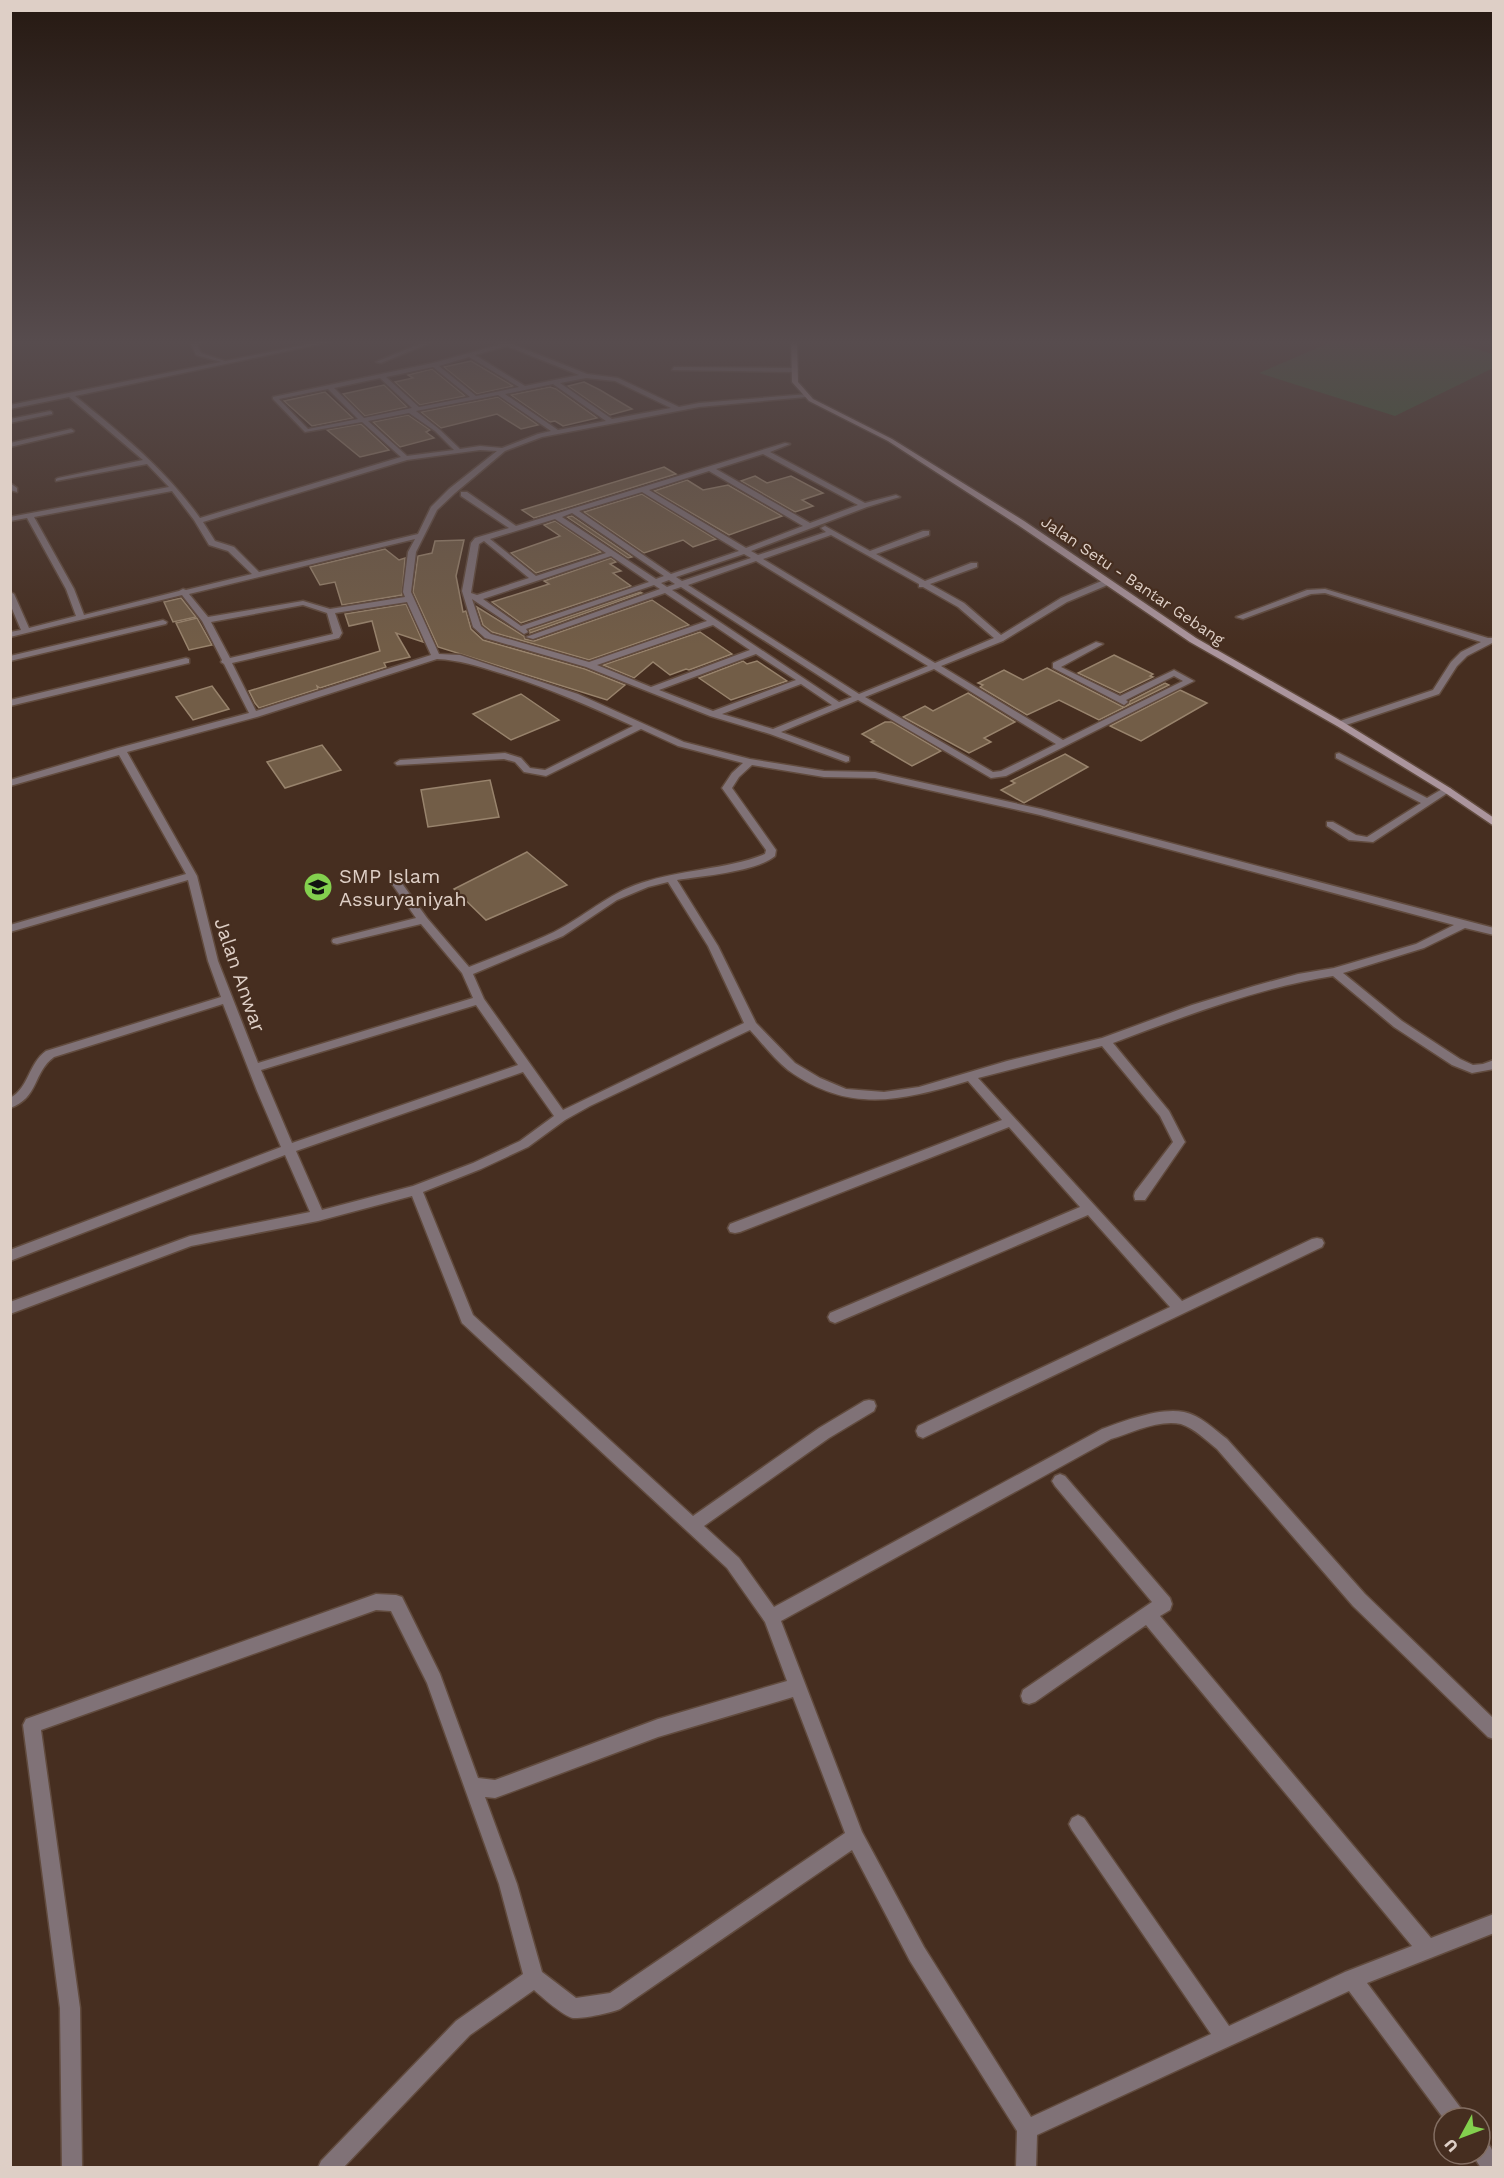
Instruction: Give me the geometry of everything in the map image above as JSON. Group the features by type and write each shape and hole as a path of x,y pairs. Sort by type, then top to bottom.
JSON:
{"main road":[{"name":"Jalan Setu - Bantar Gebang","path":"893,442 1021,523 1212,652 1340,724 1447,790 1494,823"}],"street":[{"path":"127,442 150,460 175,488 199,520 212,543 231,549 257,574"},
{"path":"387,442 406,458"},
{"path":"449,442 458,450"},
{"path":"436,656 407,592 412,552 434,509 440,503 502,450 523,442"},
{"path":"787,444 485,538 475,543 466,591 481,633 589,665 713,714 773,732 846,759"},
{"path":"199,520 406,458 480,448 502,450"},
{"path":"764,452 864,506"},
{"path":"58,480 150,460"},
{"path":"709,468 813,525 832,532 922,585 961,605 1000,639"},
{"path":"10,519 175,488"},
{"path":"643,489 1063,744"},
{"path":"464,494 514,528"},
{"path":"519,629 745,551 864,506 897,497"},
{"path":"572,510 670,577 858,697 991,775 1003,774 1190,680 1174,673 1119,699"},
{"path":"30,516 70,589 81,618"},
{"path":"556,516 609,554 838,705"},
{"path":"530,637 832,532"},
{"path":"871,554 926,533"},
{"path":"10,635 183,591 421,535"},
{"path":"485,538 534,578"},
{"path":"477,598 609,554"},
{"path":"922,585 974,565"},
{"path":"773,732 1000,639 1064,600 1107,582"},
{"path":"183,591 206,620 225,662 254,715"},
{"path":"466,591 553,655"},
{"path":"1240,617 1310,592 1325,591 1491,640"},
{"path":"10,594 26,632"},
{"path":"206,620 303,603 330,611 409,599"},
{"path":"225,662 336,636 338,633 330,611"},
{"path":"10,659 163,622"},
{"path":"589,665 712,622"},
{"path":"1340,724 1436,692 1459,658 1491,640"},
{"path":"1099,644 1056,665 1057,668 1135,709"},
{"path":"653,689 755,651"},
{"path":"10,783 121,750 254,715 436,656 457,657 575,696 681,744 750,762 824,774 875,775 921,785 1041,813 1494,932"},
{"path":"10,703 186,661"},
{"path":"713,714 802,681"},
{"path":"400,763 505,756 518,760 528,770 546,773 642,725"},
{"name":"Jalan Anwar","path":"121,750 192,876 213,961 227,999 318,1216"},
{"path":"1339,756 1427,802"},
{"path":"467,972 559,934 613,898 644,885 719,870 770,856 771,850 727,788 735,775 750,762"},
{"path":"1330,824 1353,838 1369,840 1447,790"},
{"path":"10,930 192,876"},
{"path":"670,878 713,946 751,1025 791,1066 816,1081 844,1093 884,1096 919,1091 1105,1041 1196,1008 1258,989 1298,978 1335,972 1420,946 1464,924"},
{"path":"397,884 423,920 467,972 479,1000 561,1117"},
{"path":"337,941 423,920"},
{"path":"1335,972 1398,1024 1456,1062 1472,1069 1485,1068 1494,1064"},
{"path":"10,1104 20,1100 29,1092 39,1063 50,1054 227,999"},
{"path":"254,1068 479,1000"},
{"path":"10,1308 190,1241 318,1216 416,1190 477,1166 524,1144 561,1117 751,1025"},
{"path":"1105,1041 1165,1114 1179,1142 1140,1196"},
{"path":"10,1256 288,1149 526,1066"},
{"path":"970,1076 1180,1308"},
{"path":"735,1228 1011,1121"},
{"path":"416,1190 468,1319 733,1563 771,1617 855,1837 917,1954 1027,2129 1026,2168"},
{"path":"835,1317 1090,1208"},
{"path":"923,1431 1317,1243"},
{"path":"692,1526 824,1433 869,1406"},
{"path":"771,1617 1107,1434 1160,1418 1183,1418 1222,1444 1359,1600 1494,1731"},
{"path":"1029,1696 1164,1604 1060,1481"},
{"path":"72,2168 70,2008 32,1725 376,1602 396,1603 434,1680 508,1884 534,1978 573,2008 613,2002 855,1837"},
{"path":"1148,1614 1427,1948"},
{"path":"472,1786 495,1789 658,1728 797,1687"},
{"path":"1078,1824 1225,2037"},
{"path":"1027,2129 1352,1979 1494,1923"},
{"path":"328,2168 463,2028 534,1978"},
{"path":"1352,1979 1447,2106"}],"building":[{"path":"341,442 380,442 389,450 360,457"},
{"path":"394,442 420,442 400,447"},
{"path":"664,467 676,474 534,518 522,510"},
{"path":"755,476 767,483 791,476 823,493 802,500 813,506 795,512 741,481"},
{"path":"687,480 703,490 728,485 782,516 729,535 654,491"},
{"path":"642,494 716,539 693,547 683,540 644,553 584,512"},
{"path":"572,516 632,557 628,558 567,517"},
{"path":"555,521 601,552 536,573 511,553 560,536 544,525"},
{"path":"464,540 456,576 463,612 466,611 471,629 483,640 585,669 625,685 607,700 438,647 413,592 418,556 432,553 435,541"},
{"path":"385,549 399,560 405,558 402,595 342,605 335,582 320,585 310,567"},
{"path":"611,558 616,562 610,564 621,571 613,573 631,586 521,623 492,602 549,584 544,581"},
{"path":"642,593 530,633 529,630"},
{"path":"181,598 196,617 173,622 164,602"},
{"path":"652,600 689,625 589,660 492,632 483,625 477,607 524,636 525,639 534,641"},
{"path":"406,604 423,642 396,633 410,657 384,663 386,667 320,688 317,686 318,689 259,708 255,703 249,691 380,651 372,621 349,626 345,614"},
{"path":"197,618 212,645 189,650 176,623"},
{"path":"700,632 732,654 670,675 653,662 634,678 603,665"},
{"path":"1114,655 1153,674 1150,676 1153,677 1120,693 1078,673"},
{"path":"743,661 747,664 757,661 787,681 731,700 699,678"},
{"path":"1047,668 1123,707 1165,683 1169,685 1099,720 1059,700 1027,715 980,687 983,685 978,683 1004,670 1023,680"},
{"path":"212,686 229,709 193,720 176,697"},
{"path":"1180,690 1207,703 1141,741 1110,726"},
{"path":"968,693 1015,722 984,738 991,742 969,753 903,717 925,706 933,711"},
{"path":"521,694 559,720 511,740 473,714"},
{"path":"885,722 892,722 941,751 912,766 871,742 874,741 862,734"},
{"path":"322,745 341,770 285,788 267,762"},
{"path":"1065,754 1088,767 1024,803 1001,790 1015,783 1011,781"},
{"path":"490,780 499,817 428,827 421,790"},
{"path":"527,852 567,885 486,920 454,889"}],"place":[{"name":"SMP Islam Assuryaniyah","path":"318,887"}]}
